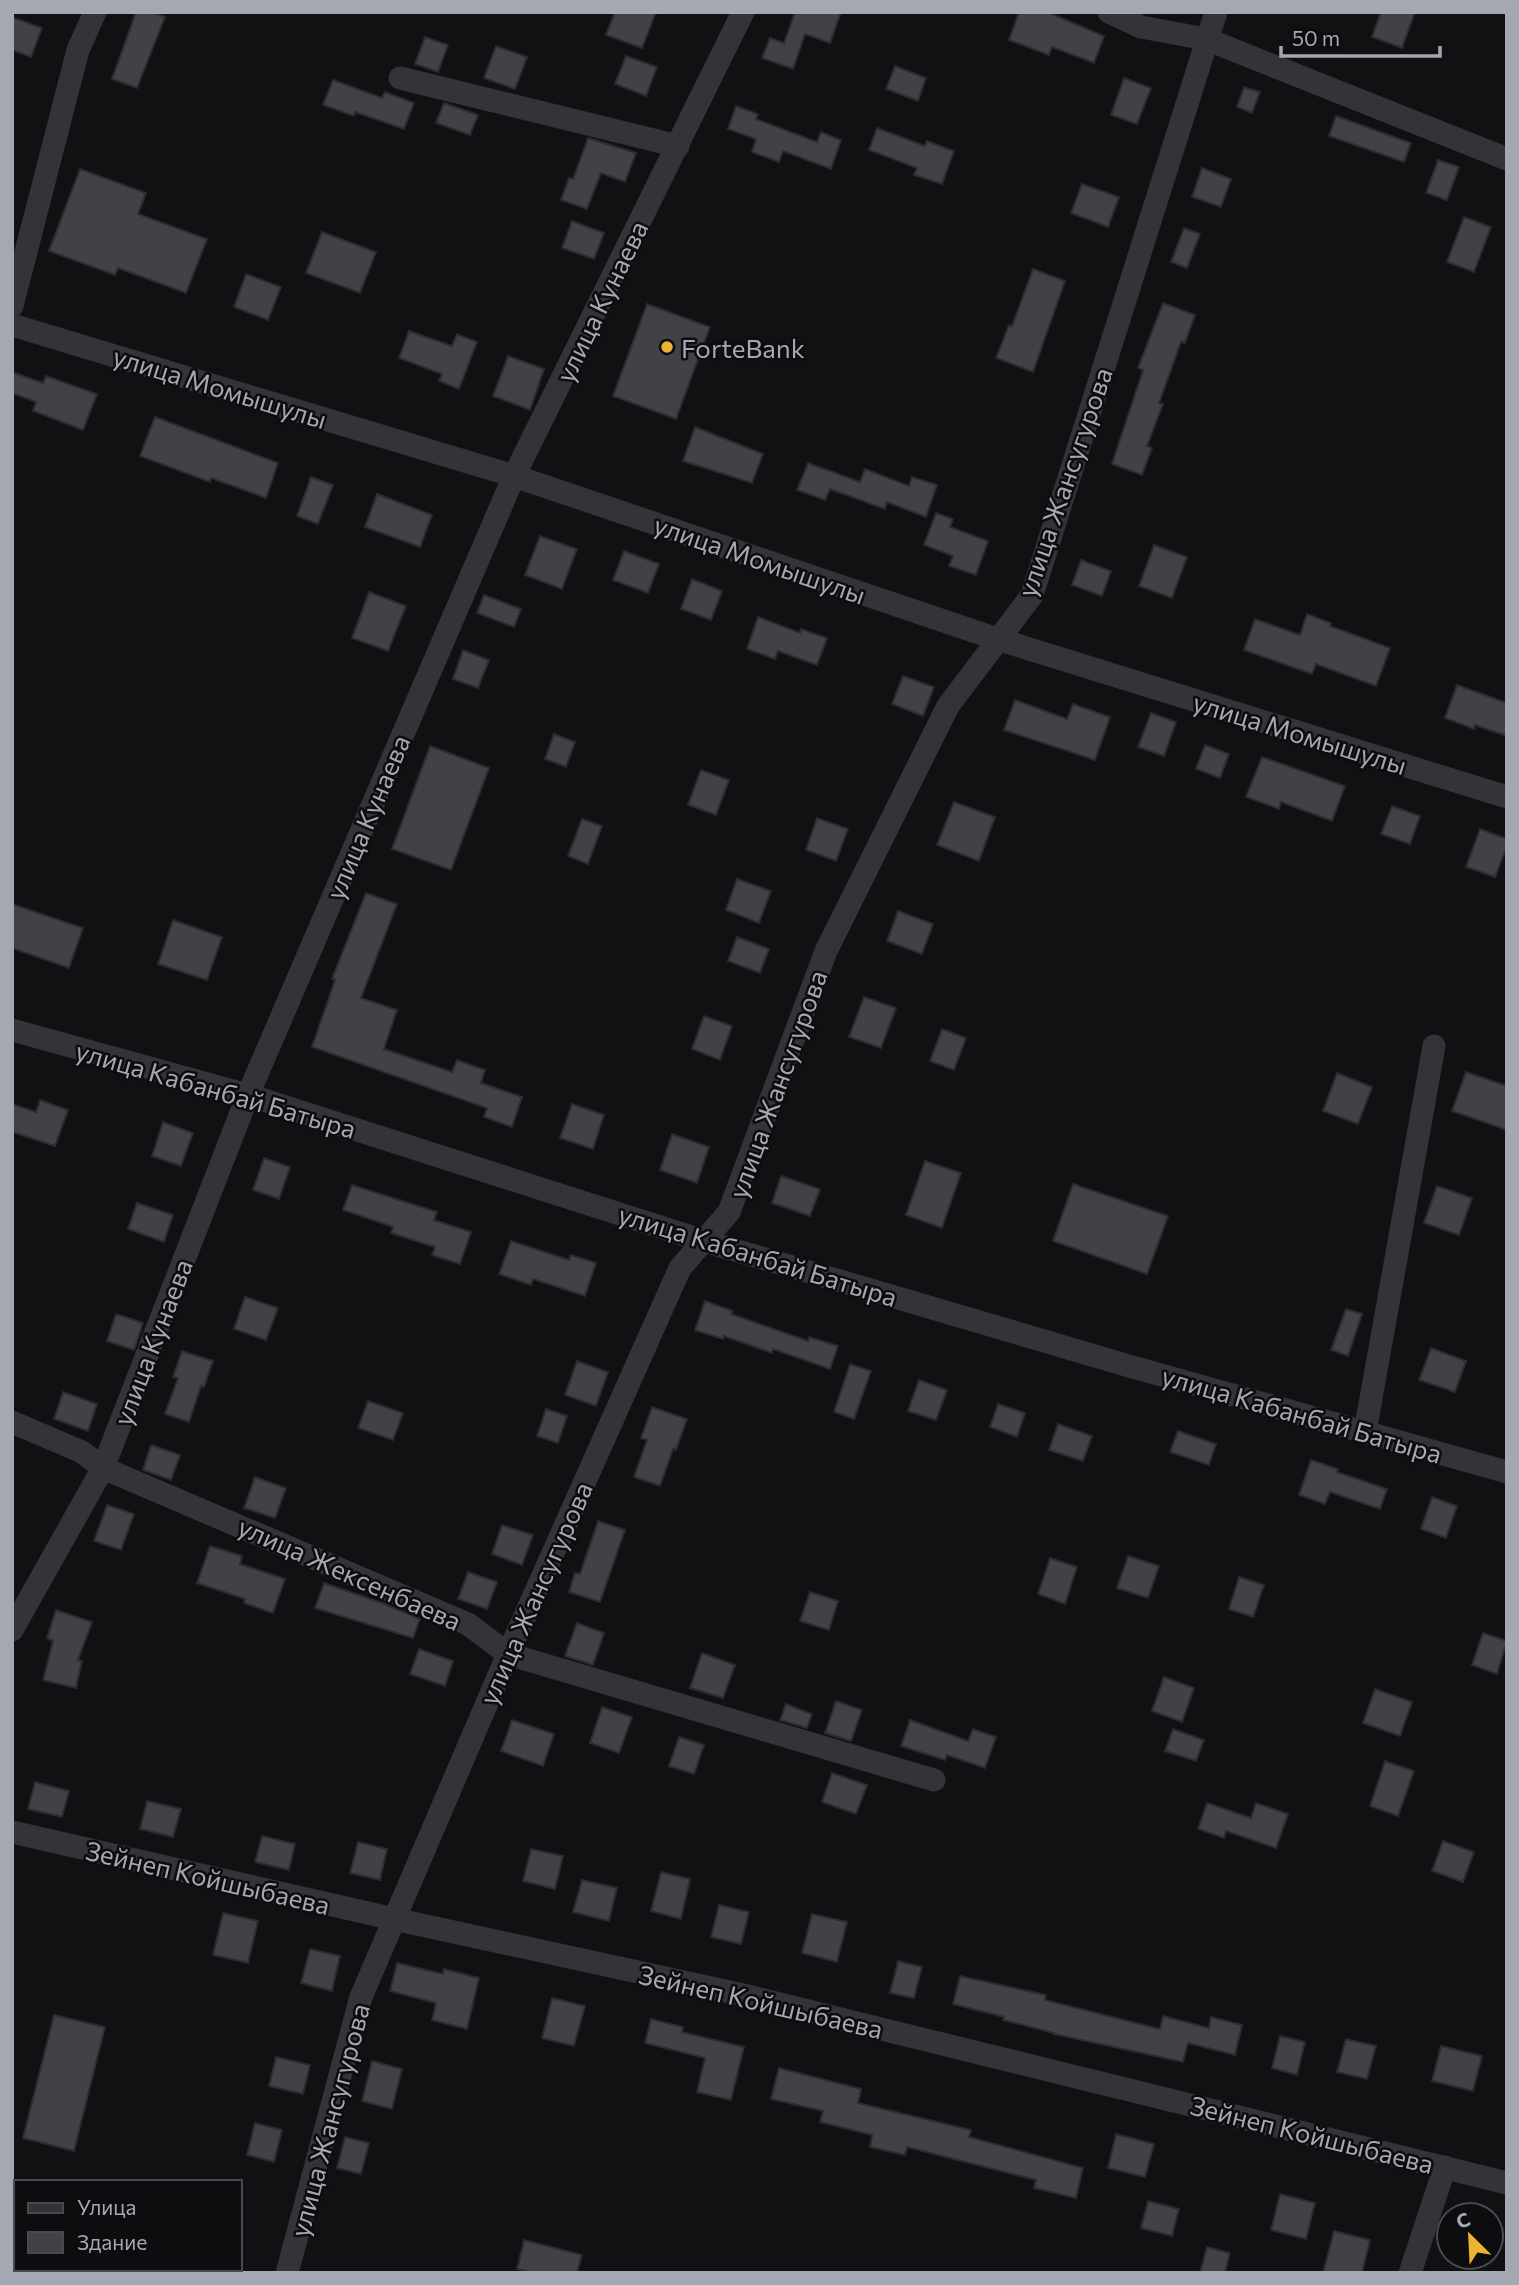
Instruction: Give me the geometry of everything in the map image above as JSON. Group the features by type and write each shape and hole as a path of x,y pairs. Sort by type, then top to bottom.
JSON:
{"street":[{"path":"12,306 78,50 94,12"},
{"name":"улица Кунаева","path":"12,1630 103,1468 248,1095 514,476 743,12"},
{"path":"1109,12 1141,27 1206,39 1507,159"},
{"name":"улица Жансугурова","path":"287,2273 361,1997 508,1654 680,1268 729,1212 826,951 948,706 1032,595 1216,12"},
{"path":"400,78 678,146"},
{"name":"улица Момышулы","path":"12,325 514,476 997,639 1507,797"},
{"name":"улица Кабанбай Батыра","path":"12,1030 248,1095 704,1241 1136,1368 1507,1472"},
{"path":"1365,1432 1434,1046"},
{"name":"улица Жексенбаева","path":"12,1422 82,1452 103,1468 468,1624 508,1654 934,1780"},
{"name":"Зейнеп Койшыбаева","path":"12,1832 739,1994 1507,2183"},
{"path":"1410,2273 1445,2166"}],"building":[{"path":"136,12 152,12 165,17 137,88 112,79"},
{"path":"615,12 656,12 642,48 606,35"},
{"path":"795,12 841,12 830,43 805,34 793,69 762,58 770,38 784,43"},
{"path":"1019,12 1047,12 1104,36 1094,63 1052,47 1049,55 1009,40"},
{"path":"1381,12 1415,12 1402,48 1372,37"},
{"path":"12,17 42,28 31,57 12,50"},
{"path":"425,37 448,45 438,72 415,64"},
{"path":"496,46 527,57 515,89 484,78"},
{"path":"626,56 657,67 646,96 615,84"},
{"path":"895,66 926,78 918,101 886,89"},
{"path":"1124,78 1151,88 1137,124 1111,115"},
{"path":"333,80 382,98 385,92 414,103 404,129 355,112 354,116 323,105"},
{"path":"1244,87 1260,92 1252,113 1237,107"},
{"path":"444,103 478,115 470,135 436,123"},
{"path":"736,106 758,114 756,119 817,142 821,132 841,140 831,169 783,151 779,162 752,152 756,139 728,129"},
{"path":"1336,116 1411,143 1404,162 1329,136"},
{"path":"877,128 925,146 927,141 954,151 942,184 914,175 917,168 869,150"},
{"path":"588,138 636,153 625,182 601,173 587,209 561,200 569,178 573,179"},
{"path":"1438,160 1459,167 1447,200 1426,193"},
{"path":"1202,168 1231,179 1221,207 1192,197"},
{"path":"80,169 146,193 138,214 207,239 186,293 118,268 115,275 49,251"},
{"path":"1082,184 1119,197 1108,227 1071,213"},
{"path":"1464,217 1491,227 1474,272 1447,262"},
{"path":"572,221 604,233 594,259 562,248"},
{"path":"1184,228 1200,234 1187,268 1171,262"},
{"path":"322,232 376,252 360,293 306,273"},
{"path":"1033,269 1065,281 1033,372 996,358 1009,325 1012,326"},
{"path":"246,274 281,287 268,320 234,307"},
{"path":"1163,303 1195,315 1185,343 1181,342 1159,403 1163,404 1147,446 1152,448 1142,475 1112,464 1143,370 1138,368"},
{"path":"647,304 710,327 676,419 613,396"},
{"path":"409,331 452,346 457,334 477,342 459,389 439,381 442,374 399,358"},
{"path":"508,356 544,369 530,410 493,396"},
{"path":"12,372 43,383 46,376 97,394 83,430 33,411 36,402 12,393"},
{"path":"155,417 278,463 266,498 211,478 210,482 140,456"},
{"path":"695,427 763,454 752,483 683,461"},
{"path":"808,463 860,482 865,469 909,486 912,477 937,485 926,517 887,502 885,509 830,489 825,500 797,490"},
{"path":"311,477 333,485 318,524 297,516"},
{"path":"377,494 432,515 420,547 365,527"},
{"path":"936,513 953,519 950,527 988,541 976,575 949,566 953,556 924,545"},
{"path":"540,536 577,549 562,589 525,575"},
{"path":"1154,545 1187,557 1172,598 1139,586"},
{"path":"624,551 659,564 648,593 613,580"},
{"path":"1081,560 1111,571 1102,596 1072,585"},
{"path":"692,579 722,591 711,620 681,609"},
{"path":"369,592 406,606 388,651 352,638"},
{"path":"484,595 521,609 514,627 477,613"},
{"path":"1307,614 1331,623 1330,626 1390,648 1376,686 1316,664 1312,674 1244,650 1255,619 1300,635"},
{"path":"758,617 800,633 801,629 827,638 817,665 778,651 775,659 747,649"},
{"path":"463,650 489,660 478,688 453,679"},
{"path":"903,676 934,687 923,716 892,704"},
{"path":"1457,685 1507,703 1507,736 1475,725 1474,729 1445,718"},
{"path":"1015,700 1067,719 1073,704 1110,717 1095,760 1004,730"},
{"path":"1151,713 1176,722 1164,756 1138,747"},
{"path":"554,734 575,742 566,767 545,759"},
{"path":"1205,745 1229,754 1220,778 1196,769"},
{"path":"430,746 489,768 451,870 392,849"},
{"path":"1262,757 1345,786 1332,821 1281,802 1279,809 1246,797"},
{"path":"701,770 729,780 716,815 688,805"},
{"path":"954,802 995,817 979,861 937,845"},
{"path":"1392,806 1420,816 1410,844 1381,834"},
{"path":"817,818 848,829 836,861 806,850"},
{"path":"582,819 602,826 588,864 568,856"},
{"path":"1480,829 1507,839 1507,846 1495,877 1466,867"},
{"path":"737,879 771,891 759,923 726,910"},
{"path":"366,893 397,904 361,998 397,1010 384,1049 452,1072 457,1060 485,1070 481,1083 522,1097 512,1127 484,1117 487,1108 312,1047 335,980 332,979"},
{"path":"12,904 83,928 69,968 12,948"},
{"path":"898,911 933,924 922,954 887,941"},
{"path":"173,920 222,937 207,980 158,964"},
{"path":"737,937 769,949 760,973 728,961"},
{"path":"864,997 896,1008 881,1048 849,1037"},
{"path":"704,1016 732,1026 720,1060 692,1049"},
{"path":"942,1029 966,1038 954,1070 930,1061"},
{"path":"1466,1072 1507,1086 1507,1130 1452,1111"},
{"path":"1337,1073 1372,1087 1358,1124 1323,1111"},
{"path":"40,1100 68,1110 55,1146 12,1132 12,1104 36,1112"},
{"path":"572,1104 604,1115 593,1149 560,1138"},
{"path":"163,1122 193,1133 181,1166 152,1156"},
{"path":"672,1134 709,1147 697,1183 660,1170"},
{"path":"264,1158 290,1167 279,1199 253,1190"},
{"path":"925,1161 961,1173 942,1228 906,1215"},
{"path":"781,1176 820,1189 810,1216 772,1203"},
{"path":"1073,1184 1168,1216 1147,1274 1053,1241"},
{"path":"352,1185 437,1212 434,1220 471,1232 460,1264 432,1255 435,1247 391,1233 393,1227 343,1210"},
{"path":"1437,1186 1472,1198 1459,1235 1424,1223"},
{"path":"137,1203 173,1215 164,1242 128,1229"},
{"path":"511,1241 569,1260 571,1255 596,1263 585,1296 533,1279 531,1285 499,1274"},
{"path":"245,1297 278,1308 266,1340 234,1329"},
{"path":"705,1301 733,1311 731,1314 808,1341 809,1337 838,1346 830,1369 773,1349 772,1353 724,1336 723,1339 695,1330"},
{"path":"1346,1309 1362,1314 1348,1356 1331,1350"},
{"path":"116,1314 143,1323 134,1350 107,1341"},
{"path":"1431,1348 1466,1361 1455,1392 1419,1380"},
{"path":"182,1351 213,1361 189,1422 165,1414 178,1378 173,1377"},
{"path":"577,1361 608,1372 596,1406 565,1395"},
{"path":"850,1364 871,1371 854,1419 834,1412"},
{"path":"919,1380 947,1390 936,1420 908,1411"},
{"path":"63,1392 97,1404 88,1431 54,1419"},
{"path":"368,1401 403,1413 393,1440 358,1428"},
{"path":"998,1404 1025,1413 1017,1437 990,1427"},
{"path":"652,1407 687,1419 660,1486 634,1477 647,1440 641,1438"},
{"path":"546,1409 567,1416 558,1443 537,1436"},
{"path":"1058,1424 1092,1436 1083,1461 1049,1450"},
{"path":"1178,1431 1216,1444 1209,1465 1170,1452"},
{"path":"151,1445 180,1455 171,1480 143,1470"},
{"path":"1311,1460 1387,1489 1380,1509 1330,1492 1325,1504 1299,1495"},
{"path":"255,1477 286,1488 275,1518 244,1508"},
{"path":"1432,1497 1457,1506 1446,1538 1421,1529"},
{"path":"107,1505 134,1514 121,1550 94,1541"},
{"path":"598,1521 625,1530 600,1602 569,1592 575,1573 580,1574"},
{"path":"502,1525 533,1535 522,1565 492,1554"},
{"path":"210,1546 242,1556 240,1564 285,1579 273,1613 244,1603 245,1599 197,1583"},
{"path":"1128,1556 1159,1566 1148,1598 1117,1588"},
{"path":"1050,1558 1077,1567 1065,1604 1038,1594"},
{"path":"468,1572 497,1582 487,1609 458,1599"},
{"path":"1239,1577 1264,1585 1253,1617 1229,1609"},
{"path":"324,1583 420,1619 413,1638 315,1608"},
{"path":"810,1592 838,1601 829,1630 800,1621"},
{"path":"56,1610 92,1622 78,1660 82,1661 76,1688 43,1680 53,1641 47,1638"},
{"path":"577,1623 604,1633 593,1665 565,1656"},
{"path":"1483,1633 1507,1641 1497,1674 1472,1665"},
{"path":"419,1649 453,1661 445,1686 410,1674"},
{"path":"702,1653 735,1665 723,1698 690,1688"},
{"path":"1164,1677 1194,1688 1182,1722 1152,1711"},
{"path":"1375,1689 1412,1702 1400,1736 1363,1723"},
{"path":"836,1701 862,1710 851,1741 825,1733"},
{"path":"786,1704 812,1714 807,1728 780,1720"},
{"path":"602,1707 632,1717 619,1753 590,1743"},
{"path":"512,1720 554,1734 543,1766 501,1751"},
{"path":"910,1720 968,1741 973,1729 996,1737 985,1768 947,1755 945,1760 901,1746"},
{"path":"1173,1729 1204,1740 1196,1761 1165,1751"},
{"path":"679,1737 704,1745 694,1774 669,1766"},
{"path":"1385,1761 1414,1771 1398,1816 1370,1806"},
{"path":"832,1773 867,1785 856,1814 822,1802"},
{"path":"35,1782 69,1791 62,1817 28,1809"},
{"path":"147,1801 181,1809 173,1837 140,1829"},
{"path":"1207,1803 1251,1818 1256,1803 1288,1814 1276,1848 1226,1831 1224,1838 1198,1829"},
{"path":"262,1836 295,1844 289,1870 255,1862"},
{"path":"1443,1841 1474,1852 1463,1882 1432,1871"},
{"path":"358,1842 387,1849 380,1880 350,1873"},
{"path":"531,1849 563,1856 555,1889 523,1881"},
{"path":"661,1872 690,1879 681,1919 651,1911"},
{"path":"582,1880 617,1888 609,1921 573,1912"},
{"path":"719,1905 749,1912 741,1944 711,1937"},
{"path":"223,1913 258,1921 248,1963 213,1955"},
{"path":"812,1914 847,1922 837,1962 802,1953"},
{"path":"310,1949 340,1956 332,1991 301,1983"},
{"path":"898,1961 922,1967 914,1998 890,1993"},
{"path":"397,1963 443,1974 444,1969 479,1978 467,2029 432,2020 436,2003 390,1991"},
{"path":"960,1976 1046,1995 1045,2000 1160,2029 1163,2016 1209,2028 1211,2017 1242,2025 1235,2055 1188,2043 1183,2062 1054,2034 953,2004"},
{"path":"552,1998 585,2006 574,2046 542,2038"},
{"path":"54,2015 105,2027 74,2151 23,2138"},
{"path":"651,2019 683,2027 682,2032 744,2047 731,2100 697,2092 705,2058 645,2043"},
{"path":"1280,2036 1305,2042 1297,2075 1272,2068"},
{"path":"1346,2039 1376,2046 1367,2079 1337,2072"},
{"path":"1441,2046 1482,2056 1473,2091 1432,2081"},
{"path":"276,2057 310,2065 303,2094 269,2086"},
{"path":"372,2061 402,2069 392,2109 362,2101"},
{"path":"779,2068 861,2089 858,2103 971,2130 969,2137 1083,2168 1076,2198 1034,2188 1036,2180 907,2147 905,2155 870,2147 872,2135 820,2122 823,2111 771,2099"},
{"path":"255,2123 282,2130 274,2162 247,2155"},
{"path":"1116,2134 1154,2144 1145,2177 1108,2168"},
{"path":"345,2137 369,2143 361,2174 337,2168"},
{"path":"1280,2194 1315,2203 1306,2239 1271,2230"},
{"path":"1148,2201 1179,2209 1172,2236 1141,2228"},
{"path":"1334,2231 1370,2240 1362,2273 1323,2273"},
{"path":"524,2240 582,2255 577,2273 534,2273 517,2269"},
{"path":"1207,2247 1230,2253 1225,2273 1200,2273"}],"place":[{"name":"ForteBank","path":"667,347"}]}
